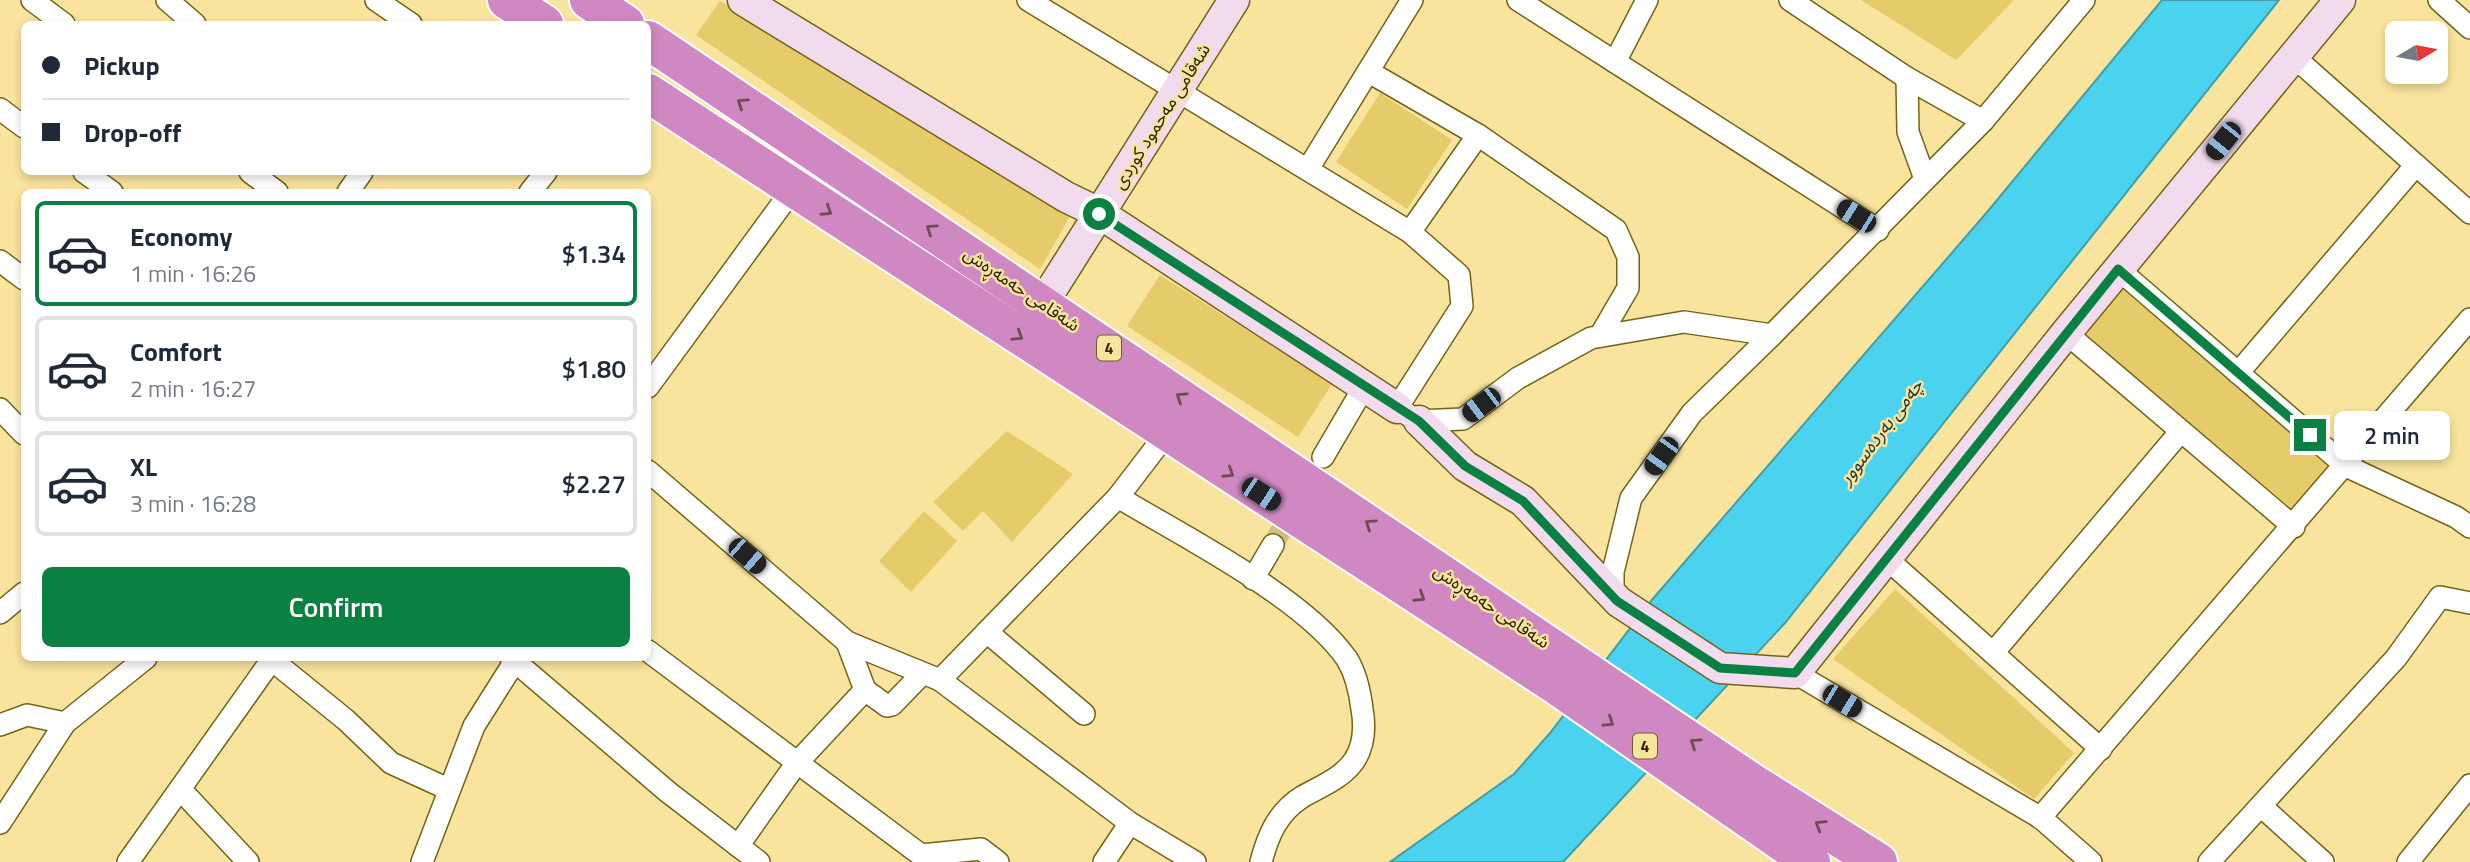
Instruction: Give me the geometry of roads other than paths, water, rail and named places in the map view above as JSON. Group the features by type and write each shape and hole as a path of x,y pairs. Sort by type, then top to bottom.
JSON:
{"highway":[{"path":"507,0 539,21"},
{"path":"589,0 620,21"},
{"name":"شەقامی حەمەڕەش","path":"651,42 1043,303 1392,559 1744,795"},
{"name":"شەقامی حەمەڕەش","path":"651,95 1167,433 1392,559"},
{"name":"4","path":"1744,795 1811,862"},
{"name":"4","path":"1744,795 1878,862"}],"street":[{"path":"32,0 60,21"},
{"path":"167,0 192,21"},
{"path":"376,0 407,21"},
{"path":"743,0 1066,197 1099,214 1408,414 1465,466 1523,501 1614,598 1720,668 1795,673 2040,818 2091,862"},
{"path":"1028,0 1410,232 1459,275 1462,306 1408,414"},
{"name":"شەقامی مەحمود کوردی","path":"1043,303 1234,0"},
{"path":"1308,169 1412,0"},
{"path":"1518,0 1878,230"},
{"path":"1615,62 1647,0"},
{"path":"1790,0 1908,78 1983,121"},
{"path":"1614,598 1613,572 1631,498 1692,414 1878,230 1983,121 2084,0"},
{"path":"1795,673 2066,333 2340,0"},
{"path":"2439,0 2470,28"},
{"path":"2292,56 2470,213"},
{"path":"1369,72 1478,135 1616,230 1628,257 1628,288 1600,336"},
{"path":"1908,78 1908,132 1925,179"},
{"path":"0,109 21,125"},
{"path":"1410,232 1478,135"},
{"path":"2238,373 2416,165"},
{"path":"88,175 108,189"},
{"path":"254,175 273,189"},
{"path":"532,189 544,175"},
{"path":"651,383 793,189"},
{"path":"0,261 21,277"},
{"path":"2118,269 2346,466 2456,517 2470,527"},
{"path":"2040,818 2294,527 2470,319"},
{"path":"1408,414 1463,419 1518,378 1591,338 1600,336 1684,322 1772,335"},
{"path":"2066,333 2294,527"},
{"path":"1323,457 1364,387"},
{"path":"0,409 21,431"},
{"path":"1993,653 2181,431"},
{"path":"846,642 865,690 887,706 892,705 987,632 1118,497 1167,433"},
{"path":"651,474 846,642 931,677 1130,822 1195,862"},
{"path":"1118,497 1253,579 1325,631 1341,651 1359,688 1363,739 1355,760 1336,779 1301,798 1286,810 1273,826 1261,862"},
{"path":"1253,579 1273,545"},
{"path":"1887,559 2101,749"},
{"path":"0,613 21,596"},
{"path":"2210,862 2396,657 2440,597 2470,603"},
{"path":"987,632 1084,714"},
{"path":"651,653 921,855 981,849 998,862"},
{"path":"0,823 65,723 142,661"},
{"path":"128,862 271,661"},
{"path":"274,661 391,763 448,789"},
{"path":"422,862 474,726 512,661"},
{"path":"514,661 668,793 759,862"},
{"path":"738,846 796,764 865,690"},
{"path":"0,725 27,715 65,723"},
{"path":"2408,862 2470,785"},
{"path":"181,790 248,862"},
{"path":"2261,806 2323,862"},
{"path":"1104,862 1130,822"}],"water":[{"name":"چەمی بەردەسوور","path":"2162,0 2279,0 1785,623 1563,862 1390,862 1514,774 1550,733 1651,601 1988,211"}],"tunnel":[{"path":"1273,545 1296,504"}]}
